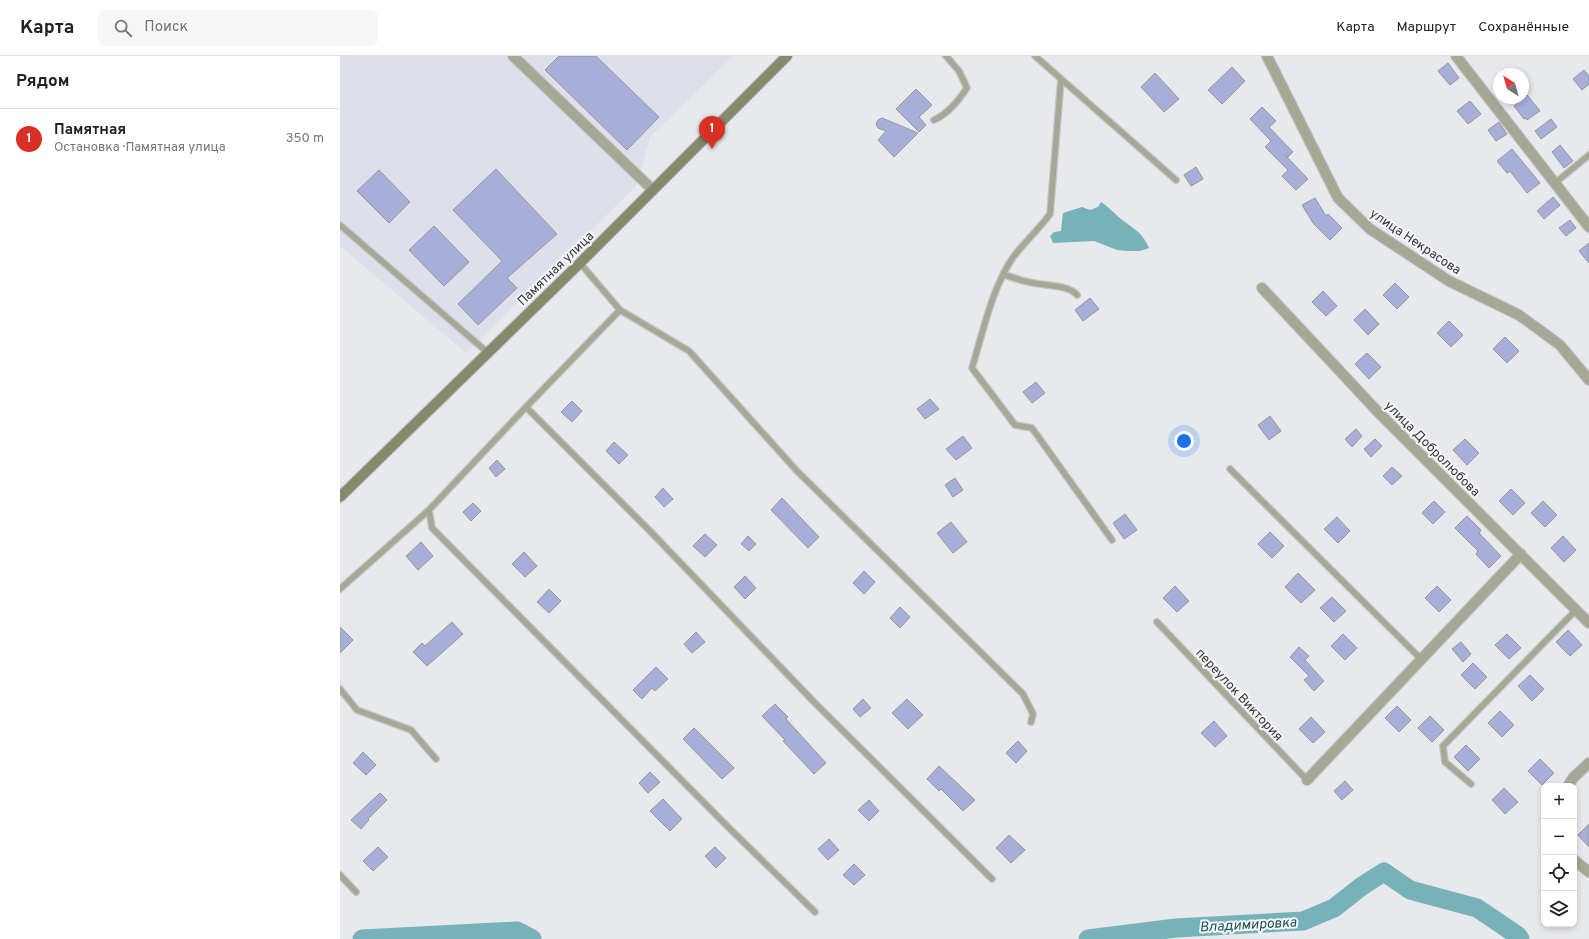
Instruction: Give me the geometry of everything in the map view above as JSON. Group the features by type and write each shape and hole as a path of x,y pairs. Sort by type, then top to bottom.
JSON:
{"street":[{"path":"513,56 653,190"},
{"name":"Памятная улица","path":"340,497 580,263 787,56"},
{"name":"улица Некрасова","path":"1266,56 1338,198 1370,228 1449,281 1525,319 1560,345 1589,380"},
{"path":"1456,56 1589,227"},
{"name":"улица Добролюбова","path":"1262,288 1379,413 1522,554 1589,623"},
{"path":"1307,780 1522,554"},
{"path":"1570,783 1589,763"},
{"path":"1577,862 1589,872"}],"lane":[{"path":"934,120 942,116 957,102 967,88 959,71 946,56"},
{"path":"1035,56 1176,180"},
{"path":"1061,79 1050,214 1014,257 993,296 972,368 1015,424 1032,428 1112,540"},
{"path":"1555,183 1589,155"},
{"path":"340,225 487,352"},
{"path":"580,263 620,310 689,351 797,471 1023,694 1033,714 1031,722"},
{"path":"1004,275 1030,283 1050,285 1073,290 1077,295"},
{"path":"340,589 429,510 620,310"},
{"path":"526,407 992,880"},
{"path":"1230,469 1421,659"},
{"path":"429,510 432,528 730,829 815,912"},
{"path":"1471,784 1445,762 1443,746 1576,610"},
{"name":"переулок Виктория","path":"1157,622 1307,780"},
{"path":"340,689 357,710 411,730 436,759"},
{"path":"340,875 356,892"}],"shaded area":[{"path":"340,56 733,56 650,137 637,185 466,353 340,246"}],"water":[{"path":"1101,202 1137,231 1144,238 1149,248 1140,251 1127,251 1117,250 1094,241 1053,243 1050,236 1054,232 1061,231 1063,213 1082,207 1090,210 1098,207"}],"building":[{"path":"559,56 596,56 659,117 627,150 545,70"},
{"path":"1448,63 1459,78 1450,85 1438,71"},
{"path":"1232,67 1245,81 1222,104 1208,90"},
{"path":"1584,70 1589,76 1589,84 1582,90 1573,79"},
{"path":"1155,73 1179,99 1164,112 1141,87"},
{"path":"916,89 932,105 919,117 926,125 919,132 896,109"},
{"path":"1529,97 1540,111 1527,120 1526,118 1524,119 1514,106 1516,104 1529,104"},
{"path":"1470,101 1481,114 1468,124 1457,111"},
{"path":"1262,107 1276,121 1269,127 1293,152 1288,157 1285,155 1308,179 1296,190 1282,176 1288,170 1265,147 1271,141 1250,119"},
{"path":"882,118 918,133 894,157 878,140 886,131 878,128 876,124 878,120"},
{"path":"1551,119 1557,127 1541,139 1535,131"},
{"path":"1499,122 1507,134 1496,141 1488,130"},
{"path":"1560,145 1573,161 1564,168 1552,152"},
{"path":"1512,149 1540,183 1527,193 1510,171 1507,173 1497,161"},
{"path":"1196,167 1203,179 1191,186 1184,175"},
{"path":"496,169 557,234 507,278 517,288 478,325 458,304 502,261 453,210"},
{"path":"379,170 410,202 389,223 357,191"},
{"path":"1553,197 1560,205 1544,219 1537,211"},
{"path":"1315,198 1326,216 1328,214 1342,228 1330,240 1313,223 1302,205"},
{"path":"1570,220 1576,228 1566,236 1559,228"},
{"path":"434,226 469,262 444,286 409,250"},
{"path":"1589,243 1589,263 1579,251"},
{"path":"1395,283 1409,297 1397,309 1383,295"},
{"path":"1323,291 1337,306 1326,316 1312,302"},
{"path":"1090,298 1099,309 1083,321 1075,310"},
{"path":"1365,309 1379,324 1368,335 1354,320"},
{"path":"1449,321 1463,335 1451,347 1437,333"},
{"path":"1505,337 1519,351 1507,363 1493,349"},
{"path":"1367,353 1381,367 1369,379 1355,364"},
{"path":"1036,382 1045,393 1032,403 1023,392"},
{"path":"930,399 939,409 925,419 917,409"},
{"path":"572,401 582,411 572,422 561,412"},
{"path":"1270,416 1281,431 1269,440 1258,425"},
{"path":"1356,429 1362,436 1352,447 1345,439"},
{"path":"963,436 972,448 956,460 946,449"},
{"path":"1375,439 1382,446 1371,457 1364,449"},
{"path":"1465,439 1479,453 1467,465 1453,450"},
{"path":"614,442 628,455 619,464 606,451"},
{"path":"497,460 505,469 496,477 489,468"},
{"path":"1392,467 1402,476 1392,485 1383,476"},
{"path":"955,478 963,490 953,497 945,485"},
{"path":"663,488 673,499 664,507 655,497"},
{"path":"1511,489 1525,503 1513,515 1499,501"},
{"path":"782,498 819,537 808,548 771,510"},
{"path":"1434,501 1445,512 1433,524 1422,513"},
{"path":"1543,501 1557,515 1545,527 1531,513"},
{"path":"473,503 481,511 471,521 463,512"},
{"path":"1125,514 1137,530 1124,539 1113,523"},
{"path":"1467,516 1481,530 1479,533 1501,556 1489,568 1476,554 1478,551 1455,528"},
{"path":"1337,517 1350,531 1338,543 1324,529"},
{"path":"951,522 967,542 953,553 937,533"},
{"path":"1270,532 1284,546 1272,558 1258,544"},
{"path":"705,534 717,545 705,557 693,546"},
{"path":"748,536 756,544 749,551 741,544"},
{"path":"1563,536 1576,550 1564,562 1551,548"},
{"path":"421,542 433,556 418,570 406,556"},
{"path":"524,552 537,566 525,577 512,564"},
{"path":"864,571 875,582 864,594 853,583"},
{"path":"1298,573 1315,590 1301,603 1285,587"},
{"path":"745,576 756,588 745,599 734,587"},
{"path":"1175,586 1189,601 1177,612 1163,598"},
{"path":"1437,586 1451,600 1439,612 1425,598"},
{"path":"549,589 561,601 549,613 537,602"},
{"path":"1332,597 1346,611 1334,622 1320,608"},
{"path":"900,607 910,617 900,628 890,618"},
{"path":"452,622 463,634 427,666 413,652 422,643 425,646"},
{"path":"340,627 353,640 340,653"},
{"path":"1568,630 1582,645 1570,656 1556,642"},
{"path":"696,632 705,642 692,653 684,644"},
{"path":"1343,634 1357,648 1345,660 1331,646"},
{"path":"1507,634 1521,648 1509,659 1495,645"},
{"path":"1461,642 1471,654 1463,662 1452,649"},
{"path":"1299,647 1309,656 1305,660 1324,681 1314,691 1304,680 1309,676 1290,657"},
{"path":"1473,663 1487,677 1475,689 1461,675"},
{"path":"656,667 668,679 655,691 652,688 642,699 633,690"},
{"path":"1530,675 1544,689 1532,701 1518,686"},
{"path":"863,699 871,708 860,717 853,709"},
{"path":"907,699 923,715 908,729 892,713"},
{"path":"775,704 788,717 786,719 826,763 814,774 762,716"},
{"path":"1397,706 1411,720 1399,732 1385,718"},
{"path":"1500,711 1514,725 1502,737 1488,723"},
{"path":"1430,716 1444,730 1432,742 1418,728"},
{"path":"1311,717 1325,732 1313,743 1299,729"},
{"path":"1214,721 1227,736 1215,747 1201,733"},
{"path":"694,728 734,768 722,779 683,739"},
{"path":"1018,741 1027,751 1016,763 1006,753"},
{"path":"1466,745 1480,759 1468,771 1454,757"},
{"path":"363,752 376,765 366,775 353,763"},
{"path":"1540,759 1554,773 1541,784 1528,771"},
{"path":"939,766 975,800 963,811 941,789 939,791 927,779"},
{"path":"650,772 660,782 648,793 639,783"},
{"path":"1345,781 1353,790 1342,800 1334,791"},
{"path":"1504,788 1518,802 1505,814 1492,800"},
{"path":"380,793 387,800 368,819 369,820 361,829 351,820"},
{"path":"663,799 682,819 670,831 650,811"},
{"path":"869,800 879,811 869,821 858,810"},
{"path":"1589,824 1589,847 1578,835"},
{"path":"1009,835 1025,850 1011,863 996,848"},
{"path":"829,839 839,850 828,860 818,849"},
{"path":"378,847 388,857 373,871 363,861"},
{"path":"715,847 726,858 716,868 705,856"},
{"path":"854,864 865,875 854,885 843,875"}],"waterway":[{"name":"Владимировка","path":"1088,939 1176,928 1303,921 1334,908 1362,886 1384,872 1410,890 1477,908 1517,935 1520,939"},
{"name":"Владимировка","path":"362,939 517,931 532,939"}],"place":[{"name":"Памятная","path":"712,149"}]}
